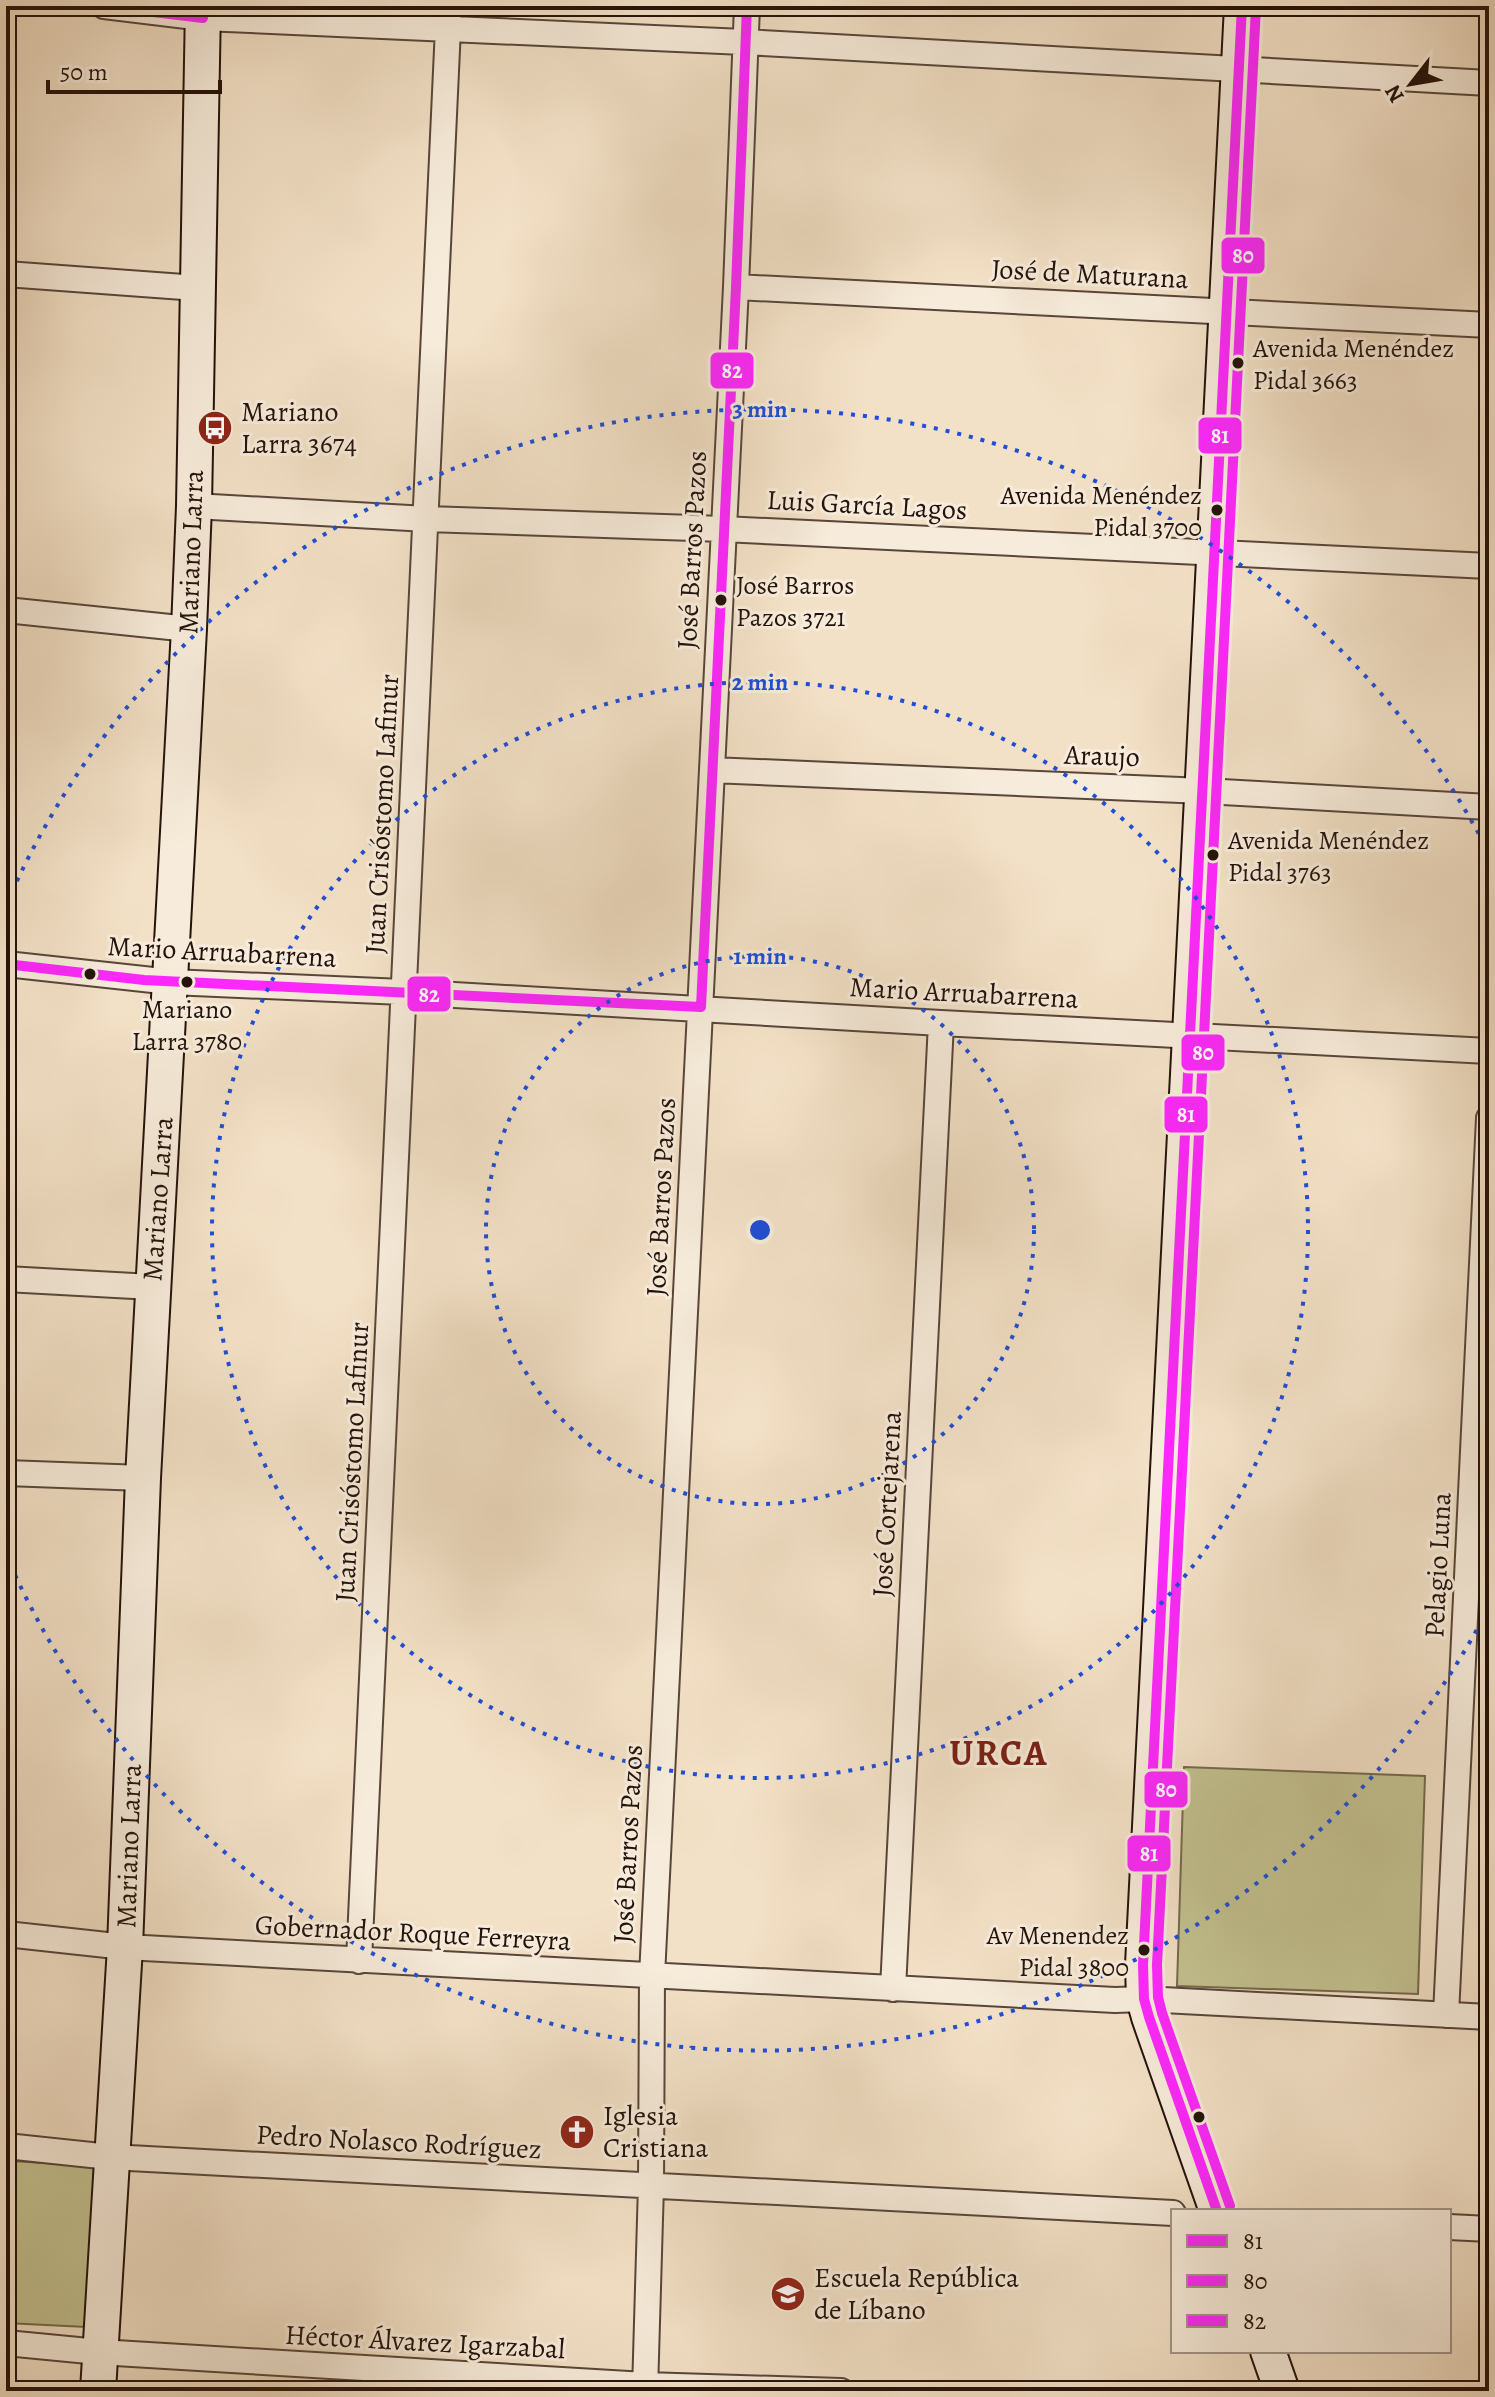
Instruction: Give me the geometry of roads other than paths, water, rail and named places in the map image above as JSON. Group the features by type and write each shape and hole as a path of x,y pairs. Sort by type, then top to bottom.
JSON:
{"main road":[{"path":"1216,2209 1149,2017 1144,1999 1143,1965 1242,6"},
{"name":"Mariano Larra","path":"98,2391 125,1947 152,1287 189,629 203,12"},
{"path":"1269,2353 1282,2391"}],"street":[{"path":"104,6 203,12 449,18 744,42 1489,83"},
{"name":"José Barros Pazos","path":"645,2388 651,2185 652,1976 736,287 747,6"},
{"name":"Juan Crisóstomo Lafinur","path":"359,1961 449,18"},
{"path":"6,274 197,288"},
{"name":"José de Maturana","path":"736,287 1489,325"},
{"name":"Luis García Lagos","path":"194,506 1489,566"},
{"path":"6,610 189,629"},
{"name":"Araujo","path":"712,770 1204,791 1489,807"},
{"name":"Mario Arruabarrena","path":"6,964 171,982 701,1007 941,1023 1489,1051"},
{"name":"José Cortejarena","path":"893,1989 941,1023"},
{"name":"Pelagio Luna","path":"1446,2015 1489,1118"},
{"path":"6,1279 152,1287"},
{"path":"6,1473 143,1478"},
{"name":"Gobernador Roque Ferreyra","path":"6,1934 125,1947 359,1961 1489,2017"},
{"name":"Pedro Nolasco Rodríguez","path":"6,2146 110,2157 1171,2213"},
{"path":"1451,2227 1489,2229"},
{"name":"Héctor Álvarez Igarzabal","path":"6,2343 99,2352 645,2388 841,2391"}],"place":[{"name":"Avenida Menéndez Pidal 3663","path":"1238,363"},
{"name":"Mariano Larra 3674","path":"215,428"},
{"name":"Avenida Menéndez Pidal 3700","path":"1217,510"},
{"name":"José Barros Pazos 3721","path":"721,600"},
{"name":"Avenida Menéndez Pidal 3763","path":"1213,855"},
{"name":"Mariano Larra 3780","path":"187,982"},
{"name":"Av Menendez Pidal 3800","path":"1144,1950"},
{"name":"Iglesia Cristiana","path":"577,2132"},
{"name":"Escuela República de Líbano","path":"788,2294"}],"district":[{"name":"URCA","path":"999,1752"}]}
